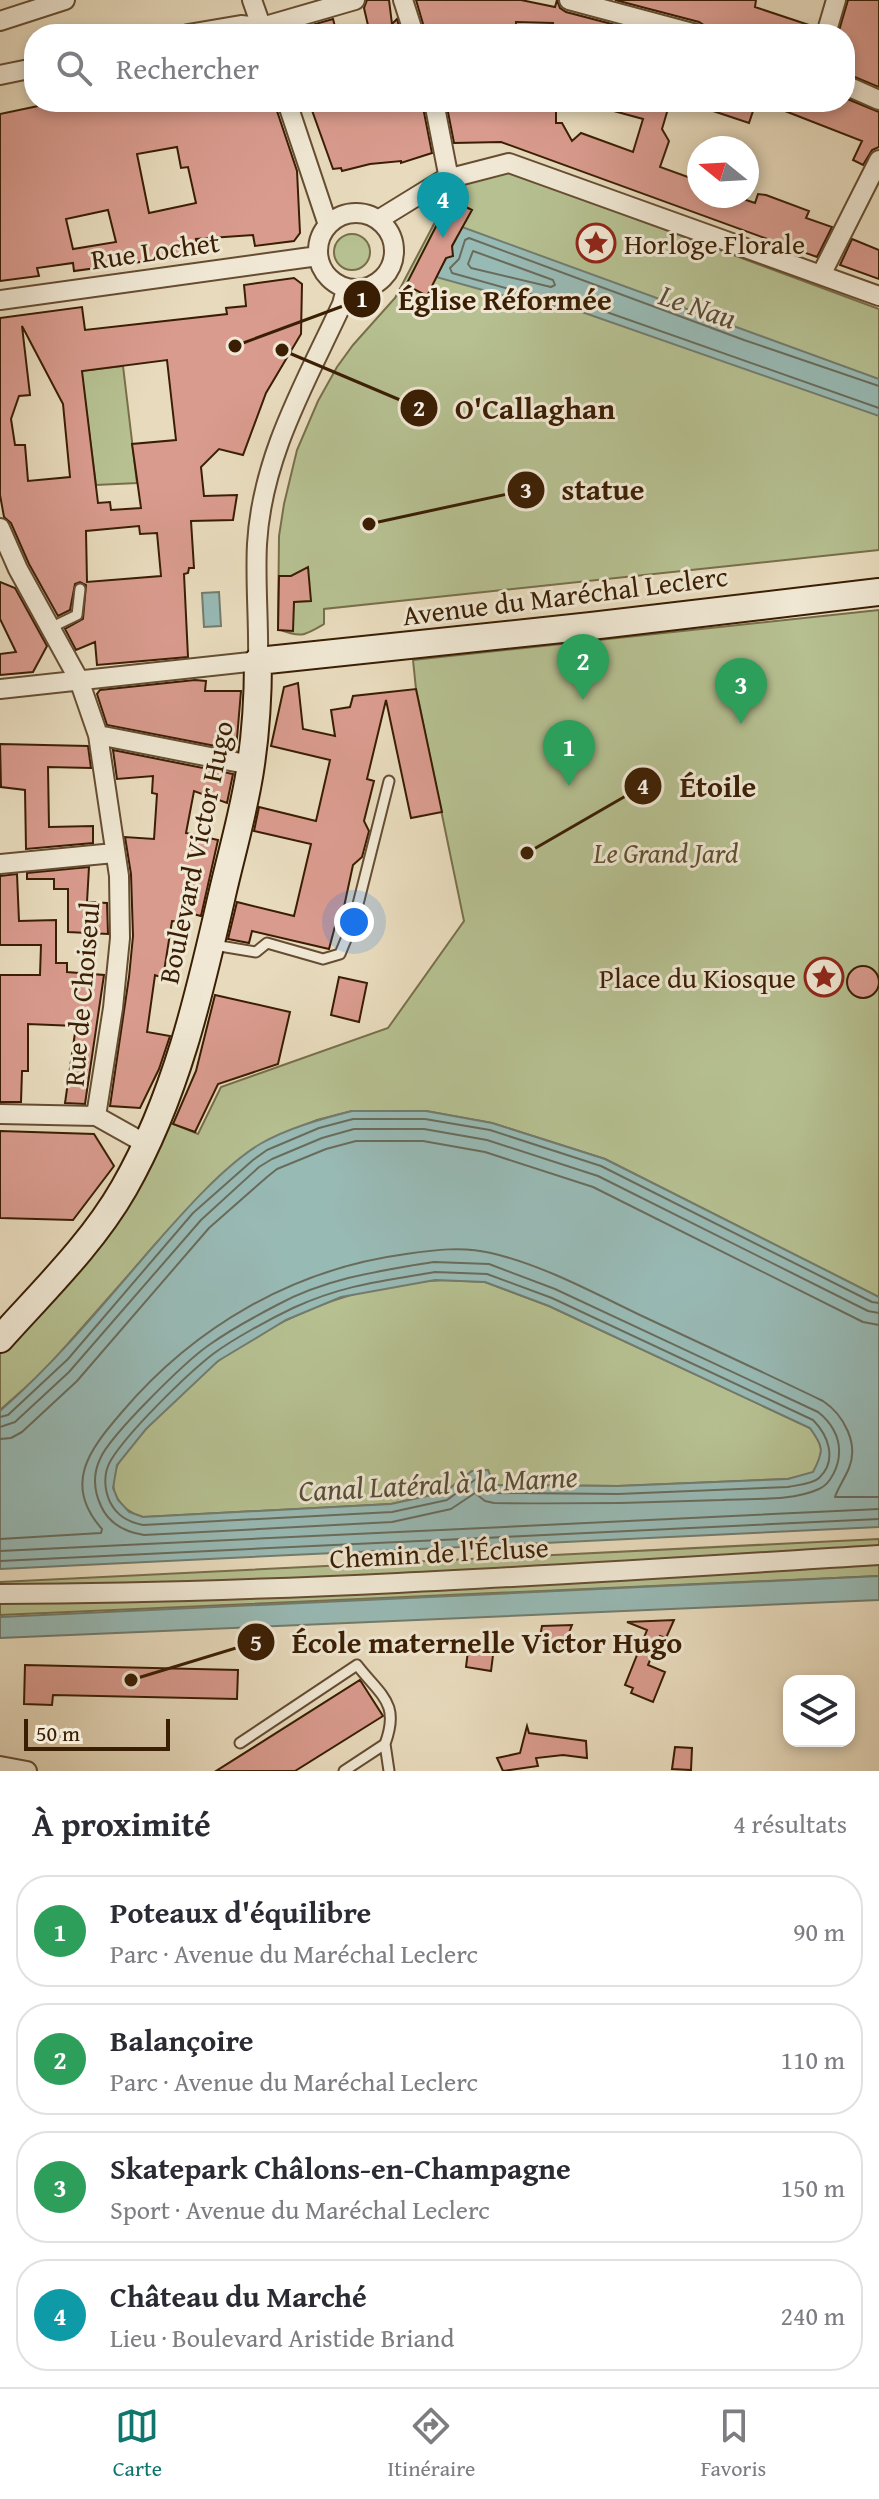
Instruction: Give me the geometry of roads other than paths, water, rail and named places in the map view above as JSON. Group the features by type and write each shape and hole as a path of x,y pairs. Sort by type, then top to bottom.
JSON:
{"main road":[{"name":"Avenue du Maréchal Leclerc","path":"258,661 879,592"},
{"name":"Boulevard Victor Hugo","path":"0,1339 67,1265 123,1190 179,1069 251,765 258,703 258,661"}],"street":[{"path":"0,21 65,0"},
{"path":"252,0 261,24"},
{"path":"281,24 355,0"},
{"path":"403,0 411,24"},
{"path":"569,0 659,24"},
{"path":"829,24 836,0"},
{"path":"0,75 24,70"},
{"path":"855,89 879,100"},
{"path":"290,112 328,225"},
{"path":"436,112 449,179"},
{"path":"821,275 879,160"},
{"path":"378,220 449,179 509,163 879,296"},
{"path":"358,213 378,220 393,238 393,262 380,282 370,288 346,289 327,277 318,256 318,245 328,225 347,214 358,213"},
{"name":"Rue Lochet","path":"0,300 318,256"},
{"name":"Boulevard Victor Hugo","path":"258,661 257,544 264,490 279,437 295,397 342,304 346,289"},
{"name":"Rue de Choiseul","path":"0,528 9,569 50,628 79,680 98,735 119,876 120,938 113,1008 96,1116"},
{"path":"0,689 258,661"},
{"path":"98,735 251,765"},
{"path":"0,864 114,853"},
{"path":"0,1114 96,1116 146,1144"},
{"name":"Chemin de l'Écluse","path":"0,1594 482,1580 879,1555"},
{"path":"0,1766 27,1771"}],"lane":[{"path":"50,628 77,615 80,589"},
{"path":"211,944 256,952 267,943 323,959 340,954 354,920 389,781"},
{"path":"240,1743 357,1665 391,1709 393,1723 385,1744 389,1771"},
{"path":"344,1771 385,1744"}],"water":[{"path":"462,227 879,379 879,416 579,311 515,299 436,277 447,257 452,255 451,249"},
{"path":"219,592 221,626 204,627 202,593"},
{"path":"352,1111 426,1111 492,1123 605,1159 879,1297 879,1527 0,1569 0,1411 59,1353 188,1208 231,1165 271,1138 305,1124","holes":["435,1280 485,1282 549,1306 810,1428 821,1449 813,1472 788,1479 618,1486 494,1485 488,1470 472,1471 445,1492 391,1504 143,1517 129,1512 118,1500 113,1488 117,1465 146,1429 218,1361 286,1320 341,1297"]},
{"path":"879,1576 879,1600 0,1638 0,1617"}],"place":[{"name":"Château du Marché","path":"443,238"},
{"name":"Horloge Florale","path":"596,243"},
{"name":"Église Réformée","path":"235,346"},
{"name":"O'Callaghan","path":"282,350"},
{"name":"statue","path":"369,524"},
{"name":"Balançoire","path":"583,700"},
{"name":"Skatepark Châlons-en-Champagne","path":"741,724"},
{"name":"Poteaux d'équilibre","path":"569,786"},
{"name":"Étoile","path":"527,853"},
{"name":"Place du Kiosque","path":"824,977"},
{"name":"École maternelle Victor Hugo","path":"131,1680"}],"water label":[{"name":"Le Nau","path":"698,306"},
{"name":"Canal Latéral à la Marne","path":"438,1483"}],"park label":[{"name":"Le Grand Jard","path":"666,852"}]}
